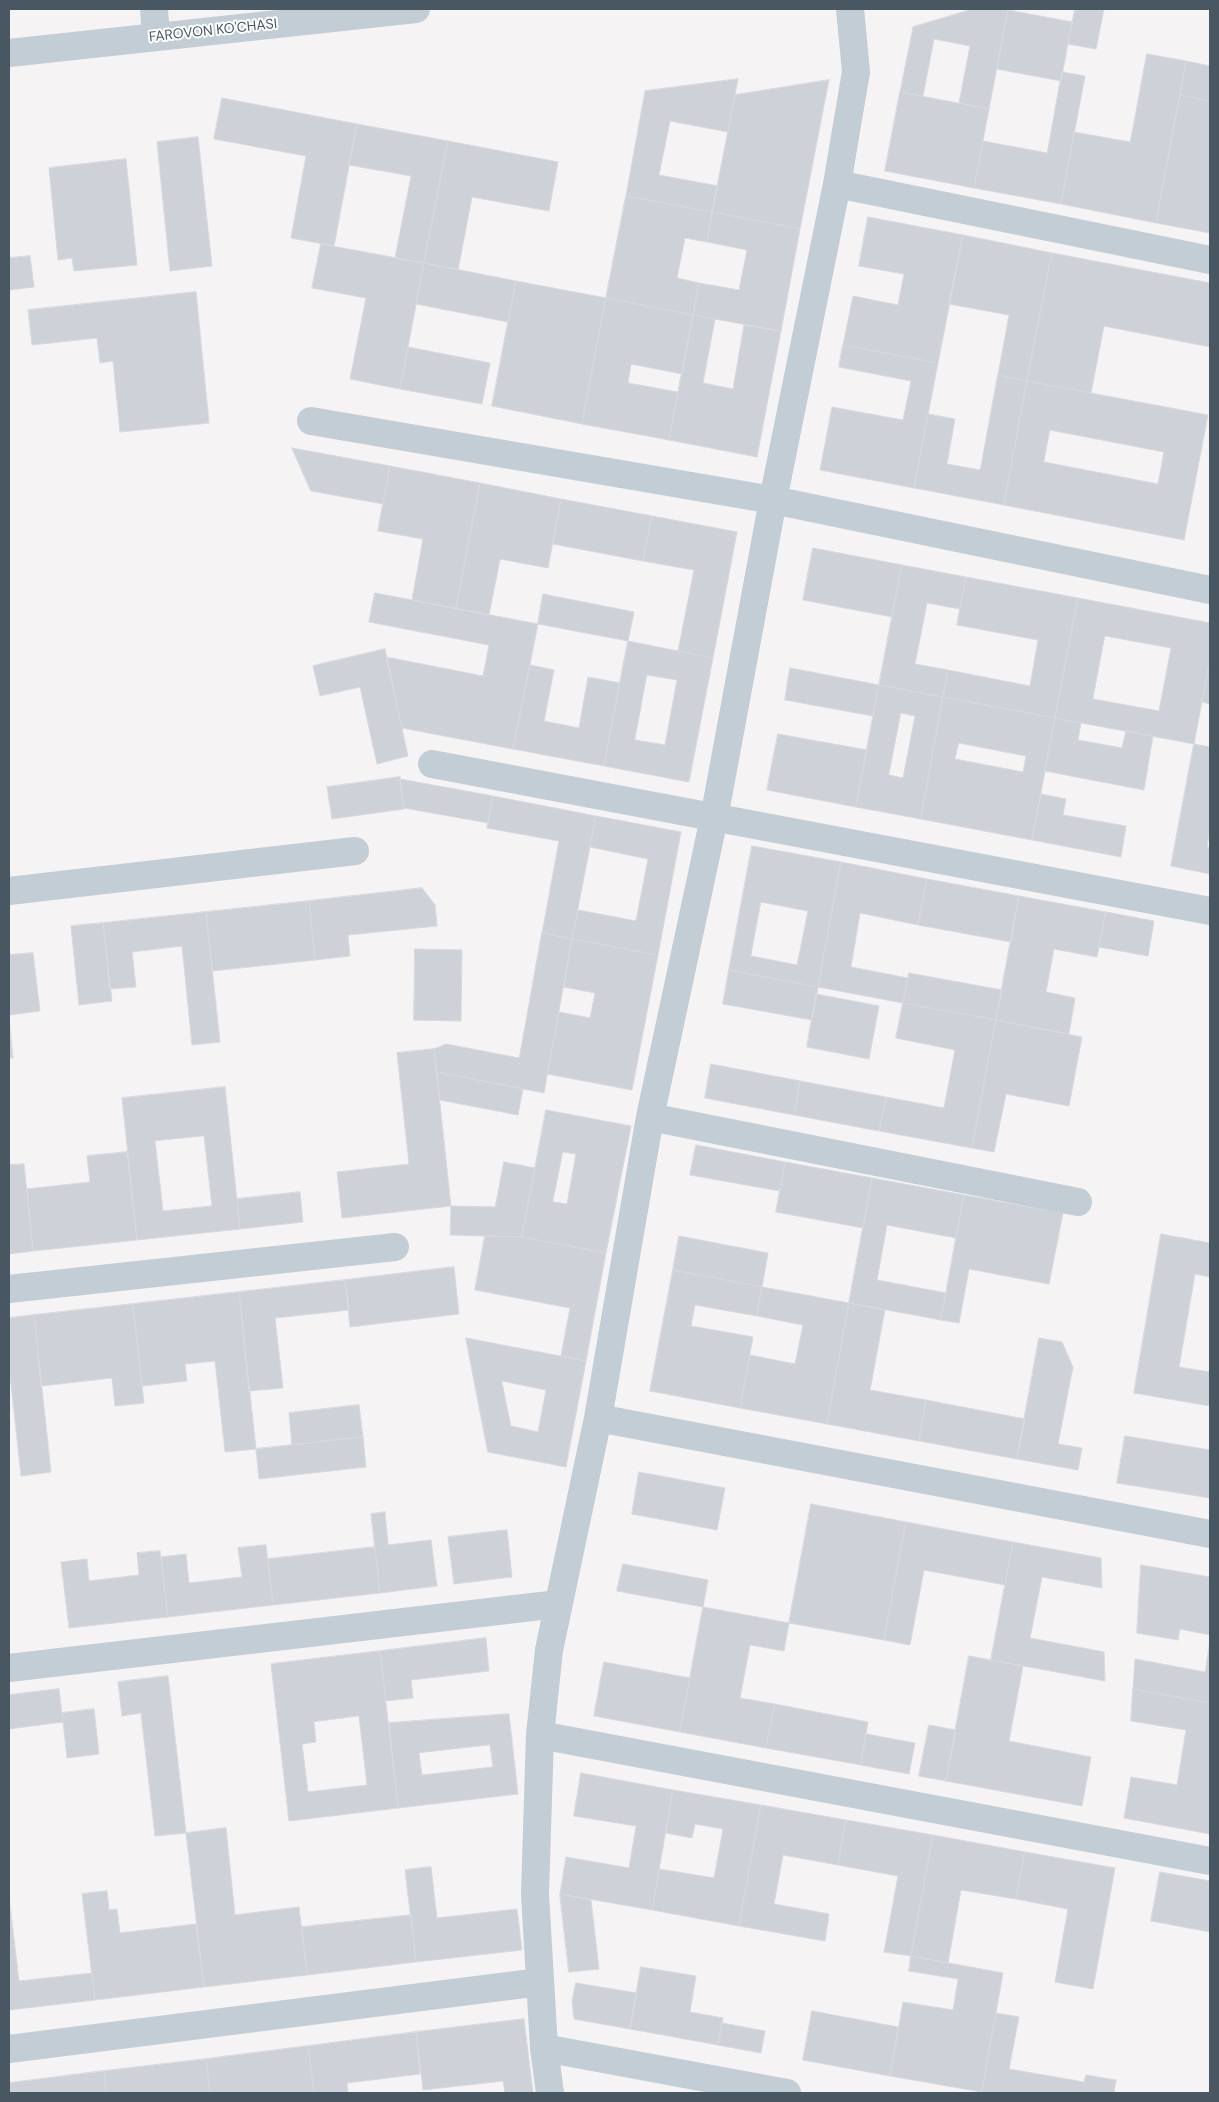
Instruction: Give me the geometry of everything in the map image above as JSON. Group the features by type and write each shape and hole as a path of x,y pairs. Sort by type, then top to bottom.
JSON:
{"street":[{"path":"154,9 156,37"},
{"name":"FAROVON KO'CHASI","path":"9,53 416,9"},
{"path":"550,2093 544,2048 535,1894 540,1735 549,1650 598,1418 650,1117 714,818 773,500 838,184 856,72 850,9"},
{"path":"838,184 1210,260"},
{"path":"311,421 773,500 1210,590"},
{"path":"432,764 1210,911"},
{"path":"9,891 355,851"},
{"path":"650,1117 1078,1202"},
{"path":"9,1289 395,1247"},
{"path":"598,1418 1210,1534"},
{"path":"9,1668 558,1604"},
{"path":"540,1735 1210,1861"},
{"path":"9,2049 540,1982"},
{"path":"544,2048 787,2093"}],"building":[{"path":"973,9 1008,9 989,109 959,103 970,46 934,39 923,96 900,92 913,27"},
{"path":"1075,9 1104,9 1096,49 1068,44"},
{"path":"1008,10 1072,22 1061,81 997,69"},
{"path":"1147,54 1186,61 1156,223 1061,204 1074,132 1130,142"},
{"path":"1186,61 1210,66 1210,101 1180,95"},
{"path":"1062,72 1085,76 1061,204 974,188 983,141 1047,153"},
{"path":"738,79 728,132 670,121 659,175 718,186 712,212 626,196 645,91"},
{"path":"829,80 800,229 712,212 735,95"},
{"path":"900,92 989,109 974,188 885,171"},
{"path":"1180,95 1210,101 1210,233 1156,223"},
{"path":"222,98 357,124 334,246 291,238 306,156 214,139"},
{"path":"357,124 448,141 424,263 395,258 411,176 349,165"},
{"path":"198,137 212,266 170,271 157,142"},
{"path":"448,141 558,162 549,211 472,197 458,270 424,263"},
{"path":"126,159 137,265 74,271 72,258 58,260 49,168"},
{"path":"626,196 712,212 707,242 685,238 677,278 699,283 693,315 606,298"},
{"path":"712,212 800,229 781,331 693,315 699,283 739,290 747,250 707,242"},
{"path":"868,217 963,235 938,363 843,345 853,296 898,305 904,274 859,266"},
{"path":"963,235 1052,253 1027,381 998,375 1009,315 949,304"},
{"path":"321,244 424,263 400,389 350,379 366,298 312,288"},
{"path":"1052,253 1210,283 1210,347 1104,326 1091,393 1027,381"},
{"path":"30,256 34,287 9,290 9,258"},
{"path":"424,263 516,281 508,322 416,304"},
{"path":"516,281 606,298 582,424 492,406"},
{"path":"196,292 209,423 120,432 113,361 100,363 97,338 32,345 28,310"},
{"path":"606,298 693,315 682,374 631,364 628,383 678,392 669,440 582,424"},
{"path":"693,315 715,319 703,383 733,389 744,325 781,331 757,457 669,440"},
{"path":"843,345 938,363 914,488 820,470 832,407 903,420 911,381 839,367"},
{"path":"408,347 490,363 482,404 400,389"},
{"path":"998,375 1027,381 1004,505 914,488 928,414 955,419 947,464 980,470"},
{"path":"1027,381 1208,415 1184,540 1004,505","holes":["1050,430 1164,452 1158,484 1044,462"]},
{"path":"292,448 390,466 383,504 311,491"},
{"path":"390,466 480,483 456,609 412,600 423,539 378,531"},
{"path":"480,483 561,499 548,568 500,559 489,615 456,609"},
{"path":"561,499 652,516 643,561 553,544"},
{"path":"652,516 737,532 713,658 678,651 694,570 643,561"},
{"path":"813,548 902,565 892,617 803,600"},
{"path":"902,565 966,577 960,609 927,603 915,664 948,670 943,697 879,685"},
{"path":"966,577 1078,598 1055,718 943,697 948,670 1030,686 1038,640 957,625"},
{"path":"375,593 538,624 513,749 402,728 386,657 483,676 489,645 369,622"},
{"path":"543,594 634,612 628,641 538,624"},
{"path":"1078,598 1210,623 1210,659 1194,744 1055,718","holes":["1105,636 1171,648 1159,711 1093,699"]},
{"path":"628,641 713,658 689,782 604,766","holes":["647,675 677,680 665,745 635,740"]},
{"path":"385,649 408,756 377,764 360,687 320,696 313,666"},
{"path":"1210,659 1210,704 1202,702"},
{"path":"530,665 554,670 544,721 579,728 588,677 620,683 604,766 513,749"},
{"path":"790,668 879,685 873,716 785,700"},
{"path":"879,685 943,697 921,819 856,807","holes":["901,713 915,716 903,778 889,775"]},
{"path":"943,697 1055,718 1032,840 921,819","holes":["959,743 1026,756 1023,772 955,759"]},
{"path":"1055,718 1081,723 1078,740 1122,748 1126,731 1153,736 1144,790 1045,771"},
{"path":"778,734 867,750 856,807 767,790"},
{"path":"1194,744 1210,747 1210,828 1207,847 1210,847 1210,874 1171,866"},
{"path":"400,777 404,809 332,819 327,787"},
{"path":"400,779 493,796 488,823 404,808"},
{"path":"1041,794 1066,799 1063,815 1126,826 1121,857 1032,840"},
{"path":"493,796 596,816 572,939 542,933 559,841 487,828"},
{"path":"596,816 681,832 658,955 572,939 578,910 636,921 648,859 590,847"},
{"path":"752,846 841,862 818,987 729,970","holes":["761,902 808,911 797,965 751,956"]},
{"path":"841,862 927,879 918,925 860,913 851,967 908,978 903,1003 818,987"},
{"path":"927,879 1019,896 1011,942 918,925"},
{"path":"422,888 435,905 437,926 348,935 350,956 315,960 309,901"},
{"path":"1019,896 1106,912 1097,957 1054,949 1046,992 1075,998 1069,1034 996,1020"},
{"path":"309,901 315,960 212,971 206,912"},
{"path":"206,912 220,1042 192,1045 182,946 132,952 136,987 110,989 103,923"},
{"path":"1106,912 1154,921 1148,956 1099,947"},
{"path":"103,923 112,1001 79,1005 71,926"},
{"path":"542,933 572,939 544,1093 437,1072 434,1049 446,1044 519,1058"},
{"path":"572,939 658,955 632,1090 547,1074 559,1012 590,1018 595,993 564,987"},
{"path":"415,949 462,950 461,1021 414,1020"},
{"path":"33,953 40,1011 9,1015 9,955"},
{"path":"729,970 818,987 812,1020 723,1004"},
{"path":"909,973 1002,990 996,1020 903,1003"},
{"path":"816,994 879,1006 869,1059 807,1047"},
{"path":"903,1003 996,1020 972,1148 879,1131 886,1097 944,1108 955,1050 896,1038"},
{"path":"9,1019 13,1058 9,1058"},
{"path":"996,1020 1082,1037 1069,1106 1006,1094 994,1152 972,1148"},
{"path":"434,1049 451,1206 342,1218 337,1172 409,1164 397,1053"},
{"path":"711,1064 800,1081 794,1115 705,1098"},
{"path":"437,1072 523,1089 518,1115 440,1100"},
{"path":"800,1081 886,1097 879,1131 794,1115"},
{"path":"225,1087 240,1229 137,1240 122,1098","holes":["204,1136 212,1206 163,1211 155,1141"]},
{"path":"546,1110 631,1126 606,1253 522,1237","holes":["563,1152 576,1154 567,1204 553,1202"]},
{"path":"696,1145 785,1162 780,1191 690,1175"},
{"path":"127,1152 137,1240 33,1251 27,1189 90,1182 87,1156"},
{"path":"504,1162 535,1168 522,1237 450,1235 451,1206 495,1207"},
{"path":"785,1162 872,1178 863,1228 776,1212"},
{"path":"24,1164 33,1251 9,1254 9,1165"},
{"path":"872,1178 964,1195 956,1238 887,1225 877,1280 946,1293 941,1320 849,1303"},
{"path":"300,1192 303,1222 240,1229 237,1199"},
{"path":"964,1195 1063,1213 1049,1284 969,1269 959,1323 941,1320"},
{"path":"1161,1234 1210,1243 1210,1277 1195,1274 1179,1367 1210,1372 1210,1406 1134,1393"},
{"path":"485,1236 522,1237 606,1253 586,1361 561,1356 570,1308 475,1290"},
{"path":"679,1236 768,1253 762,1287 673,1270"},
{"path":"454,1267 459,1314 350,1327 345,1280"},
{"path":"673,1270 762,1287 757,1316 695,1305 691,1326 753,1337 740,1408 650,1391"},
{"path":"345,1280 349,1310 275,1318 283,1388 249,1391 239,1292"},
{"path":"762,1287 849,1303 827,1424 740,1408 750,1355 795,1364 803,1325 757,1316"},
{"path":"239,1292 256,1449 225,1452 215,1361 185,1364 187,1381 142,1386 133,1304"},
{"path":"849,1303 885,1310 870,1390 926,1400 919,1441 827,1424"},
{"path":"133,1304 144,1403 115,1406 112,1378 41,1386 34,1315"},
{"path":"34,1315 51,1472 21,1476 9,1366 9,1318"},
{"path":"466,1338 586,1361 566,1467 488,1452","holes":["502,1381 546,1390 538,1432 511,1426"]},
{"path":"1039,1338 1062,1342 1073,1367 1058,1444 1082,1448 1078,1470 1017,1459"},
{"path":"926,1400 1025,1419 1017,1459 919,1441"},
{"path":"359,1405 363,1437 292,1445 289,1413"},
{"path":"1125,1436 1210,1450 1210,1498 1117,1483"},
{"path":"363,1437 366,1467 259,1479 256,1449"},
{"path":"639,1472 725,1488 717,1530 632,1514"},
{"path":"811,1504 906,1522 884,1640 789,1623"},
{"path":"385,1512 388,1545 431,1540 437,1586 380,1593 371,1514"},
{"path":"906,1522 1013,1542 1005,1585 924,1570 910,1645 884,1640"},
{"path":"507,1530 512,1577 454,1584 448,1537"},
{"path":"1013,1542 1101,1558 1102,1588 1042,1577 1030,1638 1104,1652 1105,1681 991,1660"},
{"path":"266,1545 273,1605 168,1617 161,1557 186,1554 189,1583 242,1577 238,1548"},
{"path":"375,1547 380,1593 273,1605 268,1559"},
{"path":"160,1551 168,1617 69,1628 61,1562 87,1559 89,1581 139,1575 137,1553"},
{"path":"623,1564 708,1580 703,1607 617,1591"},
{"path":"1141,1565 1210,1577 1210,1635 1180,1629 1178,1640 1137,1633"},
{"path":"703,1607 789,1623 784,1651 750,1645 740,1698 775,1704 766,1748 680,1732"},
{"path":"486,1638 489,1671 411,1680 413,1698 386,1701 380,1651"},
{"path":"1210,1641 1210,1703 1133,1689 1135,1659 1205,1672"},
{"path":"380,1651 398,1808 289,1821 271,1664","holes":["359,1716 367,1785 308,1792 302,1744 316,1742 314,1722"]},
{"path":"969,1656 1023,1666 1009,1741 1091,1757 1082,1806 946,1781"},
{"path":"604,1662 690,1678 680,1732 594,1716"},
{"path":"168,1676 186,1833 155,1836 141,1713 122,1716 118,1682"},
{"path":"59,1689 63,1722 9,1729 9,1695"},
{"path":"1133,1689 1210,1703 1210,1834 1124,1818 1131,1777 1177,1785 1186,1730 1131,1721"},
{"path":"775,1704 868,1722 861,1765 766,1748"},
{"path":"94,1709 99,1754 67,1758 62,1713"},
{"path":"509,1714 518,1794 398,1808 389,1723","holes":["490,1745 493,1767 422,1775 419,1753"]},
{"path":"929,1725 956,1730 946,1781 919,1776"},
{"path":"866,1734 915,1743 909,1774 861,1765"},
{"path":"581,1773 673,1790 652,1910 560,1894 566,1857 629,1868 636,1826 574,1816"},
{"path":"673,1790 761,1805 739,1926 652,1910 659,1869 714,1878 723,1829 695,1824 692,1838 666,1833"},
{"path":"761,1805 846,1820 838,1865 783,1855 774,1904 829,1914 825,1941 739,1926"},
{"path":"846,1820 933,1835 911,1956 884,1952 898,1876 838,1865"},
{"path":"226,1828 235,1915 299,1907 307,1975 204,1987 186,1833"},
{"path":"933,1835 1025,1852 1016,1899 961,1890 948,1963 911,1956"},
{"path":"1025,1852 1115,1868 1093,1989 1055,1982 1068,1909 1016,1899"},
{"path":"431,1867 437,1918 517,1909 522,1950 416,1962 405,1870"},
{"path":"1160,1872 1210,1881 1210,1932 1151,1921"},
{"path":"107,1891 109,1910 117,1909 120,1933 196,1924 204,1987 95,2000 82,1894"},
{"path":"560,1894 591,1900 599,1969 569,1972"},
{"path":"9,1897 19,1981 92,1973 95,2000 9,2010"},
{"path":"411,1915 416,1962 307,1975 302,1927"},
{"path":"911,1956 1003,1973 982,2092 890,2076 903,2002 953,2010 958,1979 909,1971"},
{"path":"641,1967 696,1976 690,2012 723,2018 718,2045 630,2029"},
{"path":"576,1983 637,1993 630,2029 574,2019 572,2001"},
{"path":"812,2011 898,2027 890,2076 803,2060"},
{"path":"996,2013 1019,2017 1009,2069 1084,2082 1086,2075 1116,2080 1114,2093 982,2092"},
{"path":"524,2019 533,2093 505,2093 503,2081 423,2090 416,2032"},
{"path":"722,2023 765,2031 761,2053 718,2045"},
{"path":"416,2032 420,2074 347,2083 348,2093 314,2093 308,2046"},
{"path":"308,2046 314,2093 210,2093 206,2059"},
{"path":"206,2059 210,2093 106,2093 104,2071"},
{"path":"104,2071 106,2093 9,2093 9,2083"}]}
